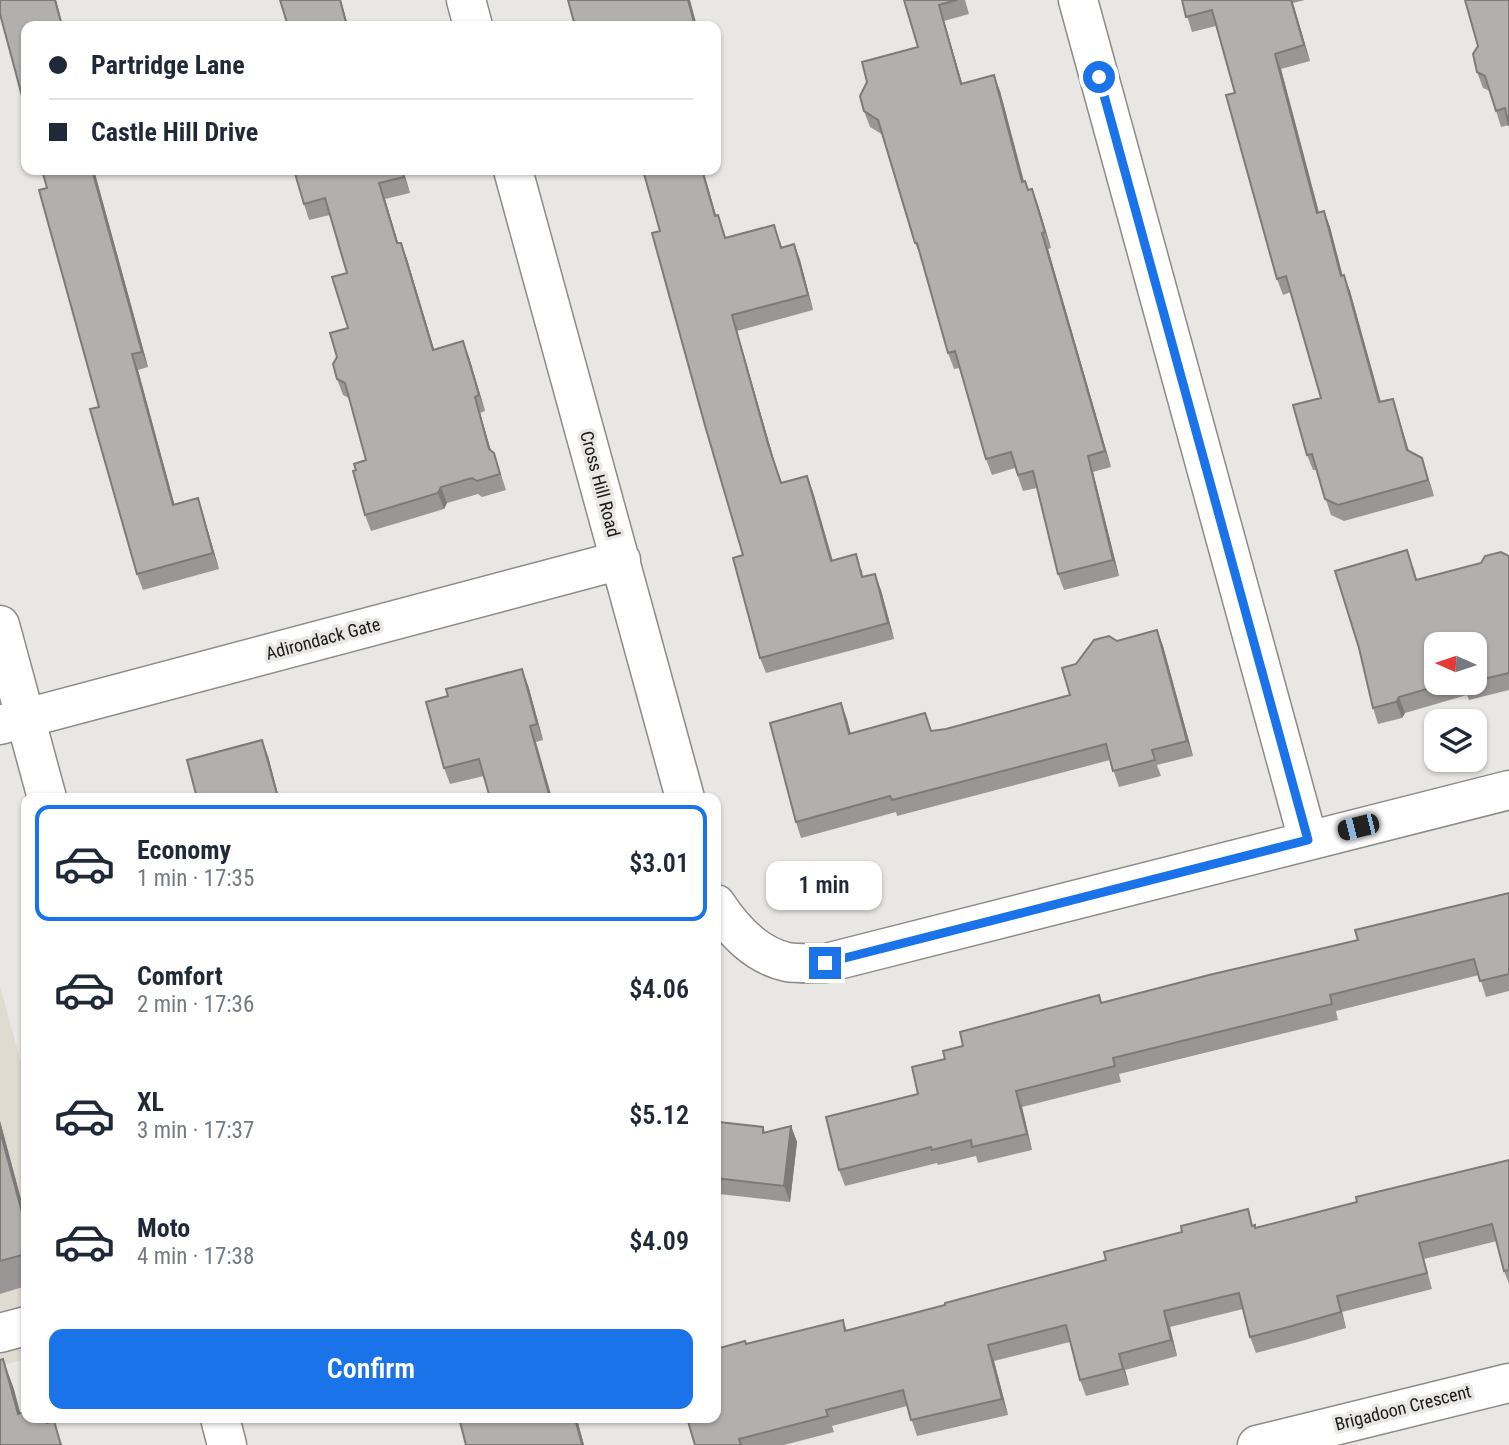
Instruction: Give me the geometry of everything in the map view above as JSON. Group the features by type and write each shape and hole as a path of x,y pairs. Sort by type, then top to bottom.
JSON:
{"street":[{"path":"466,0 472,21"},
{"path":"1078,0 1308,840"},
{"name":"Cross Hill Road","path":"514,175 684,793"},
{"name":"Adirondack Gate","path":"12,722 621,560"},
{"path":"0,625 12,722 45,793"},
{"path":"721,912 729,925 756,949 787,961 825,963 1509,790"},
{"path":"0,1333 21,1327"},
{"name":"Brigadoon Crescent","path":"1257,1445 1509,1383"},
{"path":"221,1423 228,1445"}],"shaded area":[{"path":"0,986 21,1063 21,1360 0,1366"}],"building":[{"path":"0,0 55,0 61,21 21,21 21,92 0,14"},
{"path":"280,0 340,0 346,21 286,21"},
{"path":"568,0 688,0 694,21 574,21"},
{"path":"904,0 957,0 939,5 961,84 994,75 1022,182 1025,181 1028,190 1032,189 1045,232 1042,233 1105,451 1088,456 1113,560 1058,574 1033,471 1018,475 1011,452 986,459 955,351 948,353 878,120 864,111 860,96 867,82 862,62 918,47"},
{"path":"1182,0 1291,0 1304,45 1275,54 1317,213 1324,211 1379,402 1393,399 1407,450 1422,458 1428,480 1338,505 1325,499 1312,454 1307,455 1293,405 1321,398 1286,276 1277,279 1226,95 1235,93 1212,10 1186,17"},
{"path":"1465,0 1509,0 1509,126 1505,108 1496,111 1485,76 1477,72 1473,54 1478,46"},
{"path":"43,175 93,175 142,352 132,354 173,505 198,498 213,553 137,574 90,409 99,407 39,190 47,188"},
{"path":"295,175 403,175 379,183 397,243 401,243 433,350 463,341 479,395 475,397 489,449 494,453 500,474 477,481 472,478 441,487 438,493 365,515 353,471 356,470 354,464 366,460 345,383 337,379 333,364 337,357 330,333 348,328 332,277 347,273 325,198 304,204"},
{"path":"644,175 703,175 715,216 718,215 725,238 774,225 781,248 794,244 808,295 732,315 781,483 807,476 831,561 856,554 862,577 875,574 888,623 760,658 733,558 743,555 652,233 660,231"},
{"path":"1407,550 1416,580 1481,563 1485,556 1501,552 1509,556 1509,673 1488,678 1488,632 1424,632 1424,690 1373,708 1359,648 1335,571"},
{"path":"1157,630 1187,741 1152,750 1155,760 1113,771 1106,744 892,800 890,796 796,822 770,723 841,703 849,734 925,713 931,731 946,729 1070,695 1062,668 1076,664 1094,640 1109,636 1117,641"},
{"path":"522,669 537,724 530,726 549,793 489,793 479,759 444,768 426,702 448,696 446,689"},
{"path":"262,740 277,793 196,793 187,760"},
{"path":"1509,893 1509,974 1480,981 1474,959 1330,995 1332,1004 1113,1058 1115,1066 1016,1091 1027,1134 972,1147 971,1140 932,1150 931,1147 839,1170 826,1117 918,1094 912,1067 945,1059 943,1051 963,1046 960,1032 1099,995 1101,1003 1358,940 1355,930"},
{"path":"721,1122 763,1127 763,1133 791,1126 784,1186 721,1179"},
{"path":"0,1131 21,1209 21,1255 0,1261"},
{"path":"1509,1160 1509,1270 1504,1271 1492,1224 1419,1243 1427,1273 1337,1296 1341,1312 1292,1326 1250,1337 1239,1293 1164,1311 1171,1340 1119,1354 1123,1369 1080,1380 1066,1325 988,1345 1002,1399 911,1420 903,1390 826,1410 828,1416 739,1439 741,1445 695,1445 688,1423 721,1423 721,1348 843,1320 845,1331 945,1305 1106,1260 1104,1252 1182,1232 1181,1226 1248,1209 1252,1226 1255,1225 1255,1228 1357,1202 1356,1197"},
{"path":"3,1359 18,1414 21,1413 21,1423 55,1423 61,1445 0,1445 0,1360"},
{"path":"460,1423 576,1423 582,1445 466,1445"}],"route":[{"path":"825,963 1308,840 1099,77"}]}
